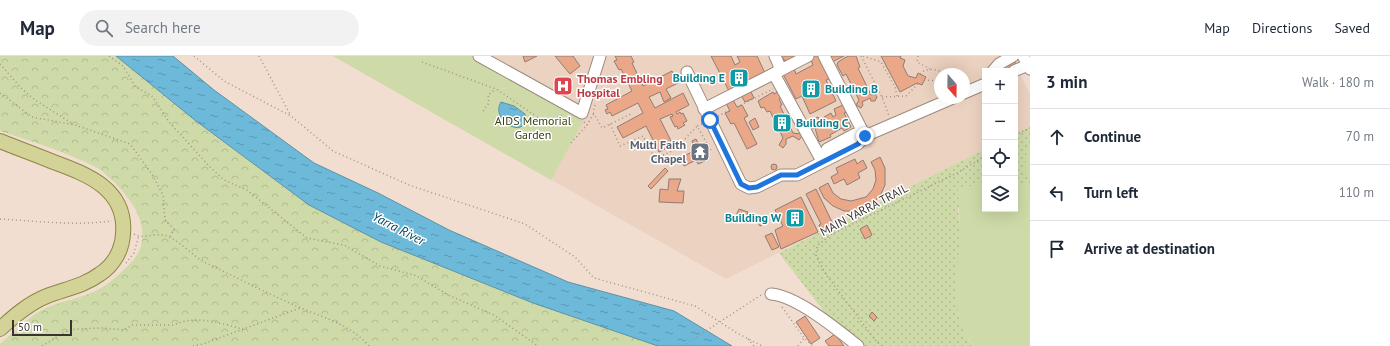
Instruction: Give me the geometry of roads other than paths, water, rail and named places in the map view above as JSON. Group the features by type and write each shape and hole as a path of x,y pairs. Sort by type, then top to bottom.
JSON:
{"main road":[{"path":"0,142 81,172 100,182 116,200 121,212 124,228 123,238 116,257 101,274 84,283 35,301 16,314 0,329"}],"street":[{"path":"479,56 582,113 600,56"},
{"path":"775,56 779,65 776,73 780,86 822,161"},
{"path":"704,109 808,56"},
{"path":"824,56 865,136"},
{"path":"996,68 999,64 1013,56"},
{"path":"1018,69 1027,64"},
{"path":"687,72 741,184 749,188 757,187 781,175 797,175 822,161 827,150 855,134 865,136 939,104"},
{"path":"970,90 982,84"},
{"path":"766,294 786,298 827,322 858,346"}],"water":[{"name":"Yarra River","path":"116,56 173,56 214,90 314,163 378,193 449,230 568,282 674,311 732,346 658,346 533,303 381,242 309,205 196,121"},
{"path":"501,102 514,106 525,114 525,122 521,127 516,128 504,122 500,116 499,109"}],"place":[{"name":"Building E","path":"739,78"},
{"name":"Thomas Embling Hospital","path":"563,86"},
{"name":"Building B","path":"811,89"},
{"name":"Building C","path":"782,123"},
{"name":"Multi Faith Chapel","path":"700,152"},
{"name":"Building W","path":"795,218"}],"park label":[{"name":"AIDS Memorial Garden","path":"533,128"}]}
